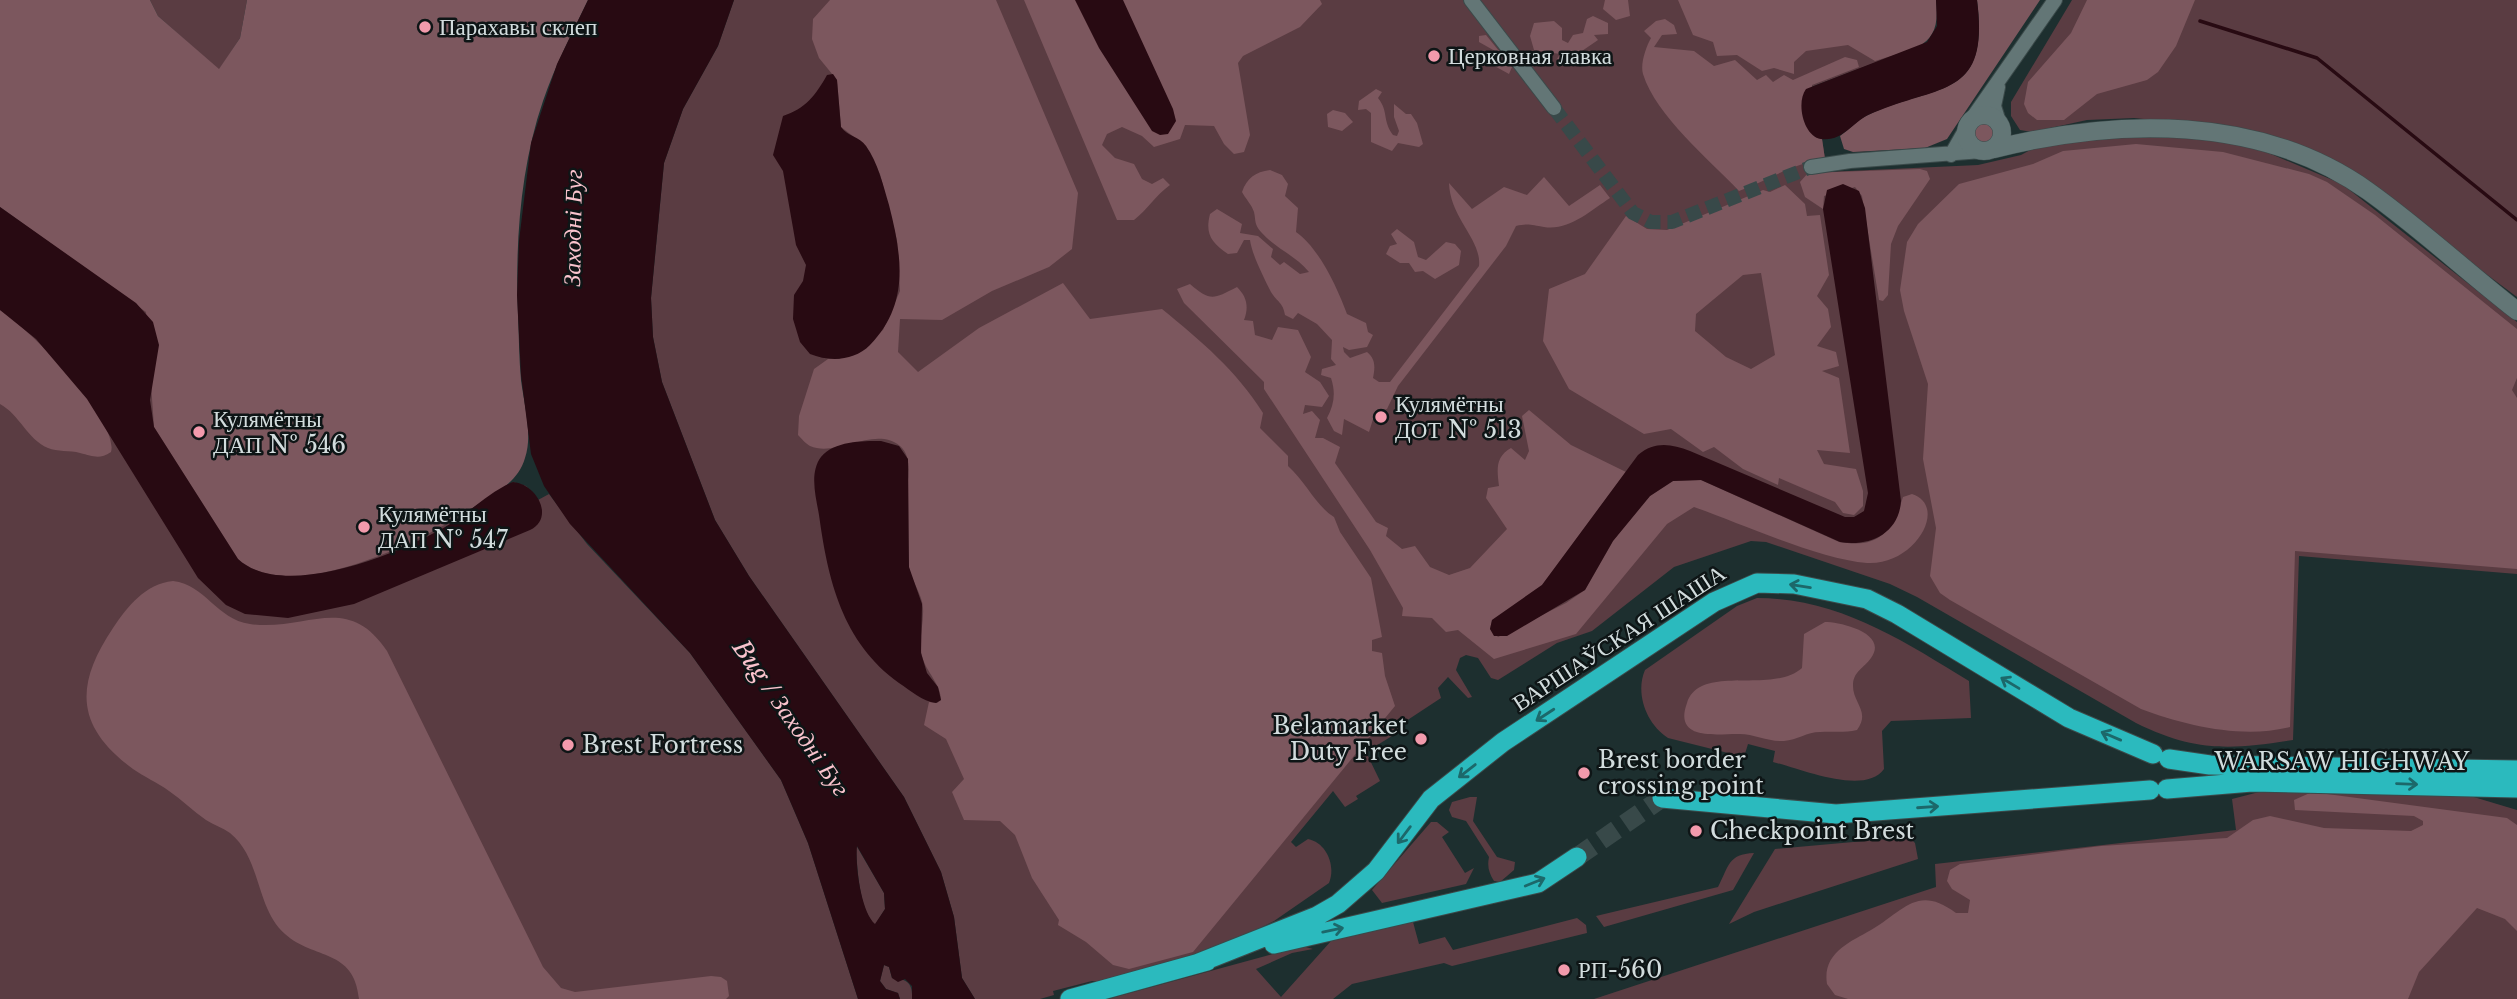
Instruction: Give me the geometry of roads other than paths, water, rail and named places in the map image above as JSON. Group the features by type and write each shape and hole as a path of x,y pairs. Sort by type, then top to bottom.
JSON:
{"highway":[{"name":"ВАРШАЎСКАЯ ШАША","path":"1196,964 1317,916 1338,904 1376,872 1431,799 1493,750 1714,602 1757,583 1794,584 1867,599 1897,614 2069,718 2161,756 2210,765 2517,770"},
{"name":"WARSAW HIGHWAY","path":"1662,798 1836,814 2252,782 2517,788"},
{"name":"ВАРШАЎСКАЯ ШАША","path":"1070,999 1196,964 1538,883 1577,857"}],"street":[{"path":"1471,0 1554,108"},
{"path":"1951,155 1969,123 2055,0"},
{"path":"1988,150 2003,134 1994,106 2000,79"},
{"path":"1969,123 1989,116 2019,136 2036,139"},
{"path":"1969,123 1969,143 1988,150"},
{"path":"1811,167 1850,161 1951,155 2100,128 2155,127 2218,135 2283,151 2325,167 2367,191 2517,311"}],"water":[{"path":"588,0 734,0 718,46 683,109 664,163 651,298 653,337 662,382 715,520 749,576 904,797 941,872 954,917 962,978 975,999 912,999 912,986 905,979 898,982 892,978 889,967 884,965 880,981 886,989 898,993 900,999 858,999 808,843 781,780 690,653 570,524 544,486 531,454 521,375 517,295 519,241 531,143 557,64","holes":["857,846 884,893 885,909 875,924 863,899 858,876"]},
{"path":"1075,0 1123,0 1173,109 1176,121 1168,134 1160,135 1152,131 1099,48"},
{"path":"1936,0 1977,0 1979,32 1975,56 1967,72 1954,83 1937,91 1862,118 1835,138 1815,137 1803,118 1802,102 1806,89 1927,42 1937,26"},
{"path":"833,74 837,80 841,127 866,146 882,182 899,261 897,296 883,329 864,350 849,357 834,359 810,354 800,342 793,319 794,295 803,281 806,265 796,245 783,171 773,155 783,116 804,105 827,75"},
{"path":"1843,184 1859,191 1865,208 1901,501 1895,522 1881,536 1872,540 1840,542 1701,480 1673,481 1650,496 1613,541 1585,590 1507,636 1494,636 1490,629 1492,620 1542,585 1638,455 1651,447 1670,445 1690,451 1845,517 1854,517 1864,511 1868,493 1823,209 1827,190"},
{"path":"0,207 136,303 153,322 159,345 150,400 154,427 238,559 258,571 284,576 313,574 375,559 430,535 513,482 529,489 540,502 541,518 537,525 354,604 288,618 245,614 226,605 198,578 87,399 36,339 0,310"},
{"path":"881,441 899,446 908,459 909,567 922,604 921,653 927,673 938,687 941,700 936,703 921,698 899,683 864,649 841,608 827,563 814,485 817,463 827,452 841,445"}],"waterway":[{"path":"2200,21 2317,58 2517,220"}],"tunnel":[{"path":"1554,108 1633,213 1651,222 1672,222 1811,167"},
{"path":"1577,857 1662,798"}],"place":[{"name":"Парахавы склеп","path":"425,27"},
{"name":"Церковная лавка","path":"1434,56"},
{"name":"Кулямётны ДОТ № 513","path":"1381,417"},
{"name":"Кулямётны ДАП № 546","path":"199,432"},
{"name":"Кулямётны ДАП № 547","path":"364,527"},
{"name":"Belamarket Duty Free","path":"1421,739"},
{"name":"Brest Fortress","path":"568,745"},
{"name":"Brest border crossing point","path":"1584,773"},
{"name":"Checkpoint Brest","path":"1696,831"},
{"name":"РП-560","path":"1564,970"}],"water label":[{"name":"Заходні Буг","path":"573,228"},
{"name":"Bug / Заходні Буг","path":"791,718"}]}
